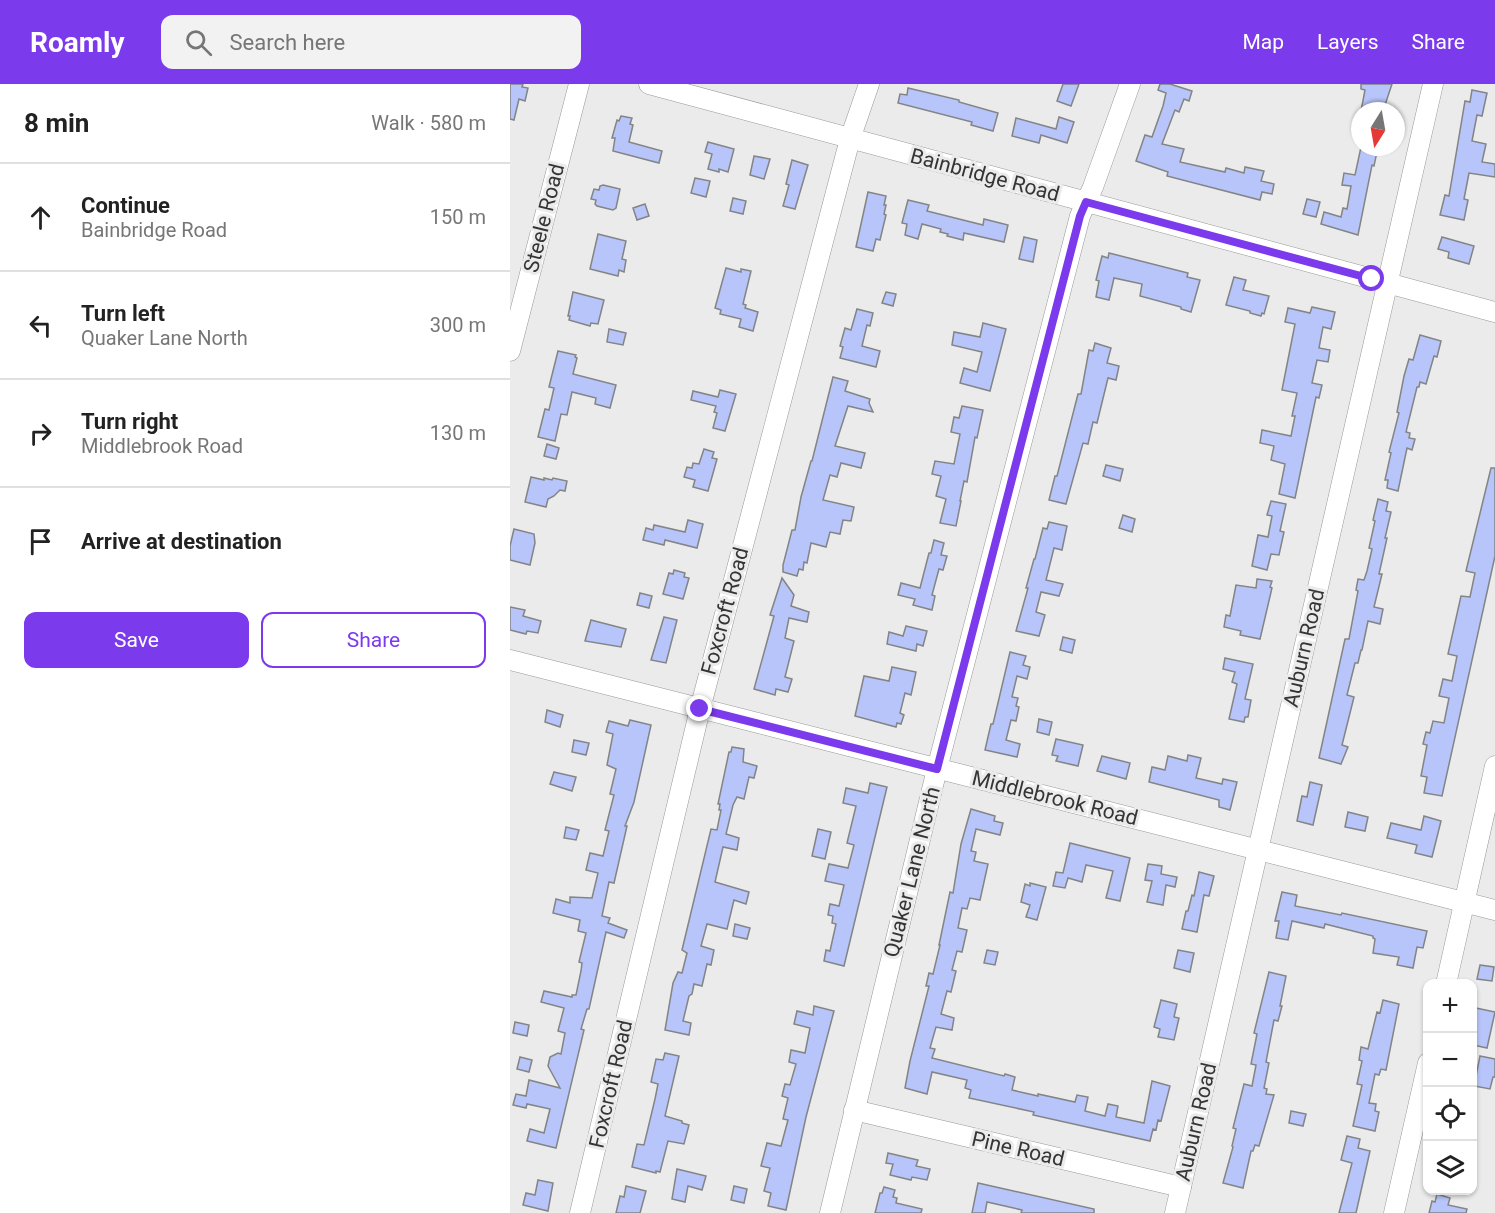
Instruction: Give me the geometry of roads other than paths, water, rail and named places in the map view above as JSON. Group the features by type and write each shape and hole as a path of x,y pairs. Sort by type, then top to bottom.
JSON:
{"street":[{"name":"Steele Road","path":"510,351 579,84"},
{"name":"Bainbridge Road","path":"649,84 1495,312"},
{"name":"Foxcroft Road","path":"580,1213 700,709 850,139 869,84"},
{"name":"Quaker Lane North","path":"830,1213 937,769 1080,216 1130,84"},
{"name":"Auburn Road","path":"1175,1213 1433,84"},
{"name":"Middlebrook Road","path":"510,660 1495,910"},
{"path":"1447,979 1495,766"},
{"path":"1394,1213 1423,1085"},
{"name":"Pine Road","path":"854,1110 1181,1187"}]}
